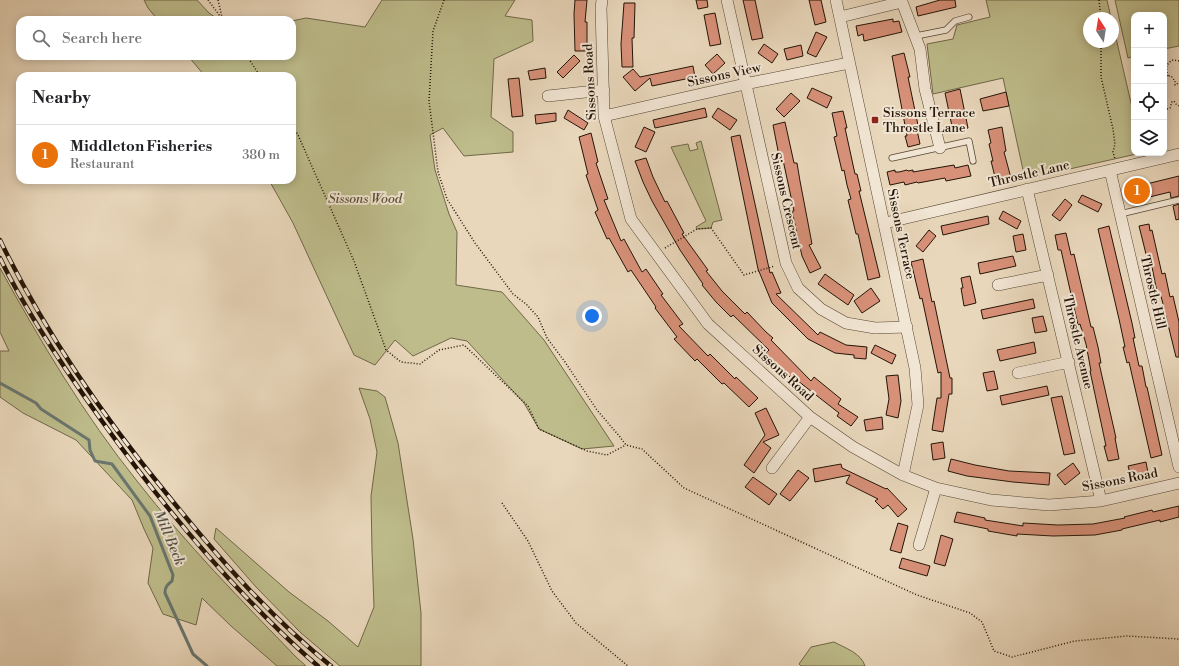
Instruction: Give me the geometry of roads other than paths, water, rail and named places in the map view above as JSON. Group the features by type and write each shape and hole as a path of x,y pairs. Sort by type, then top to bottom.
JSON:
{"street":[{"name":"Sissons Road","path":"602,0 604,116 631,219 708,324 810,418 853,447 903,475 936,488 991,500 1049,505 1101,501 1179,483"},
{"name":"Sissons Crescent","path":"727,0 786,263 798,288 820,309 846,323 875,328 907,327"},
{"name":"Sissons Terrace","path":"836,0 915,368 918,405 903,475"},
{"path":"840,17 902,1 920,49 923,61 924,89 940,148"},
{"name":"Sissons View","path":"604,116 745,84 849,63"},
{"path":"548,96 604,90"},
{"name":"Throstle Lane","path":"885,223 1179,154"},
{"name":"Throstle Hill","path":"1110,170 1179,467"},
{"name":"Throstle Avenue","path":"1028,189 1101,501"},
{"path":"998,285 1048,275"},
{"path":"1018,373 1069,362"},
{"path":"772,468 810,418"},
{"path":"919,545 936,488"}],"lane":[{"path":"916,36 946,30 955,21 969,17"},
{"path":"892,158 969,141 973,161"},
{"path":"1120,214 1179,200"}],"waterway":[{"name":"Mill Beck","path":"0,383 36,403 41,409 89,440 90,450 95,461 112,464 150,516 173,575 172,581 165,589 165,593 193,654 207,666"}],"railway":[{"path":"0,240 17,274 55,339 97,403 142,463 204,539 244,584 286,627 331,666"},
{"path":"0,258 22,299 59,359 133,464 226,576 281,633 318,666"}],"place":[{"name":"Sissons Terrace Throstle Lane","path":"875,120"},
{"name":"Middleton Fisheries","path":"1137,191"}],"park label":[{"name":"Sissons Wood","path":"365,199"}]}
